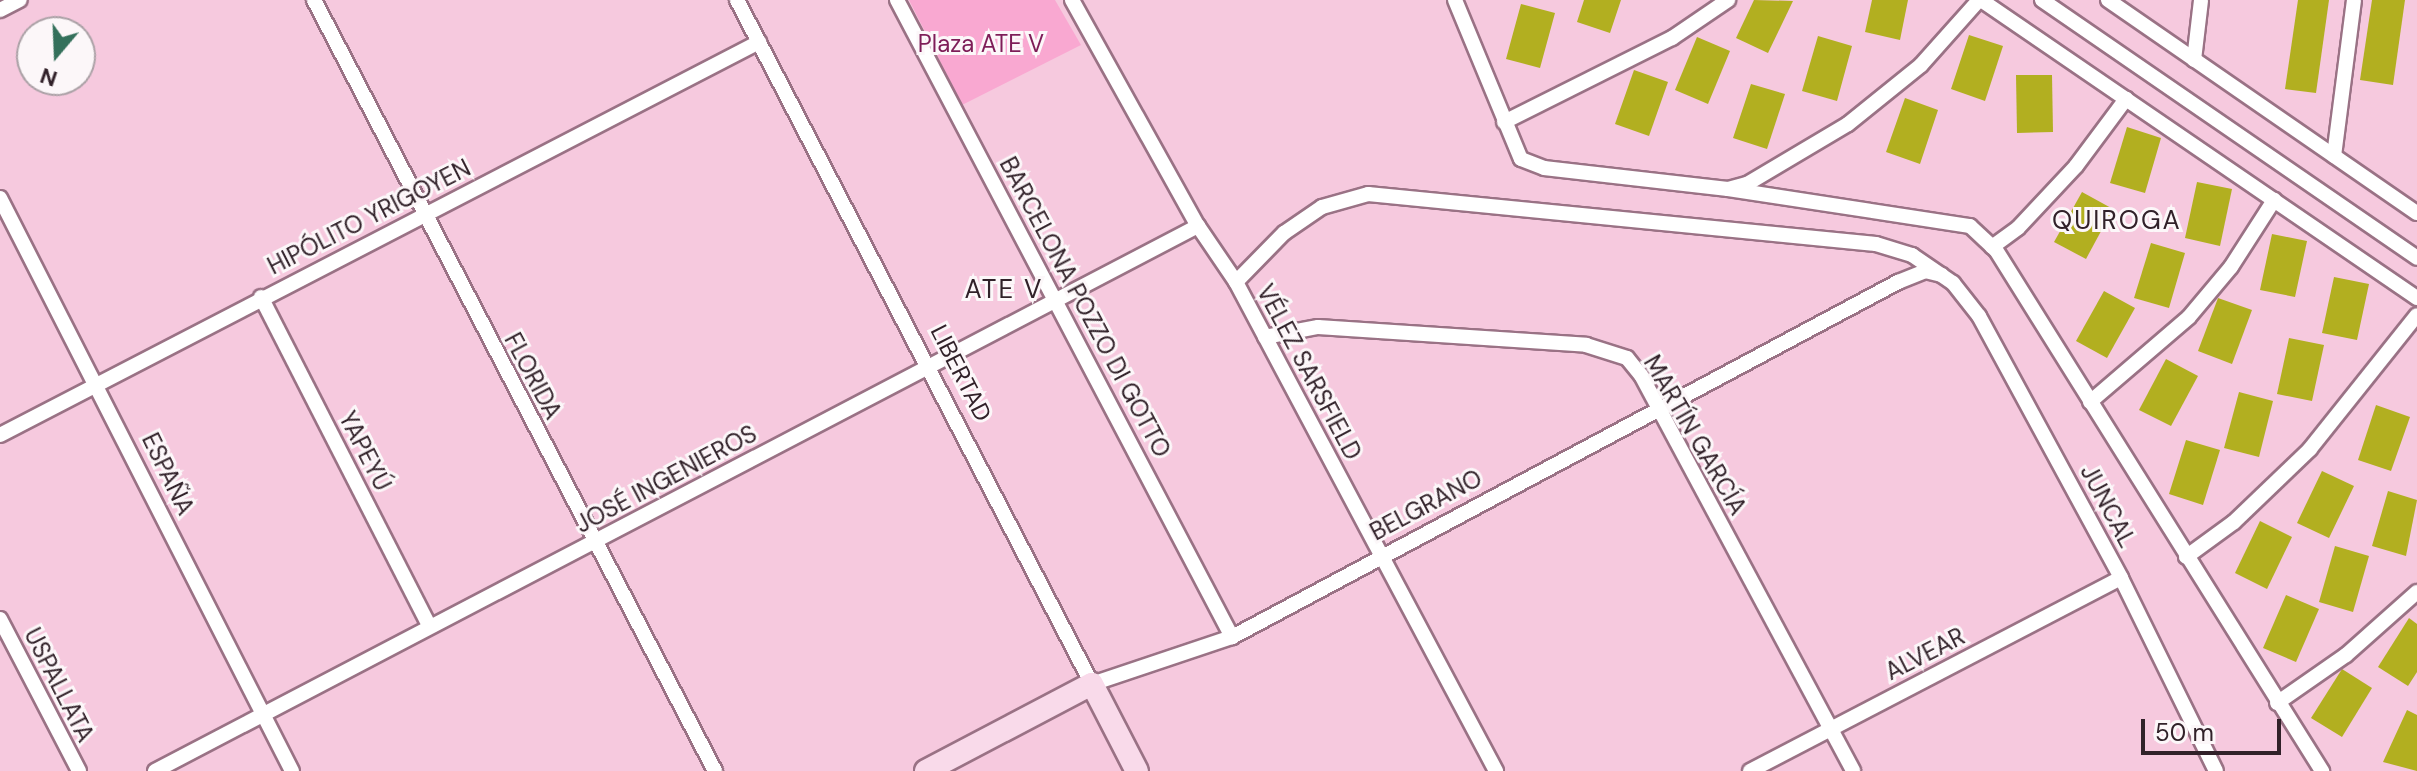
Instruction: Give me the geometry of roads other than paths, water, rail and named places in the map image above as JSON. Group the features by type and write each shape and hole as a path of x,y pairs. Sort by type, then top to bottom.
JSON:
{"main road":[{"name":"BELGRANO","path":"926,771 1092,684"},
{"name":"LIBERTAD","path":"1092,684 1137,771"}],"street":[{"path":"0,10 20,0"},
{"name":"FLORIDA","path":"314,0 422,214 715,771"},
{"name":"LIBERTAD","path":"737,0 1092,684"},
{"name":"BARCELONA POZZO DI GOTTO","path":"897,0 1059,300 1232,637"},
{"name":"VÉLEZ SARSFIELD","path":"1072,0 1198,226 1236,282 1496,771"},
{"path":"1455,0 1515,150 1531,165 1728,189 1970,226 1992,247 2322,771"},
{"path":"1504,122 1672,38 1728,0"},
{"path":"1728,189 1759,178 1848,124 1921,65 1980,0 2417,298"},
{"path":"2042,0 2417,258"},
{"path":"2108,0 2417,213"},
{"path":"2194,60 2201,0"},
{"path":"2334,156 2354,0"},
{"name":"HIPÓLITO YRIGOYEN","path":"0,435 261,297 759,42"},
{"path":"1992,247 2018,228 2076,166 2126,99"},
{"name":"JUNCAL","path":"1236,282 1284,233 1322,207 1368,194 1876,244 1912,255 1962,291 1979,316 2121,578 2216,771"},
{"name":"ESPAÑA","path":"0,198 99,385 292,771"},
{"path":"2090,402 2189,317 2231,267 2274,200"},
{"name":"JOSÉ INGENIEROS","path":"155,771 1198,226"},
{"name":"BELGRANO","path":"1092,684 1232,637 1898,282 1925,271 1942,275"},
{"name":"YAPEYÚ","path":"261,297 429,626"},
{"path":"2186,557 2234,522 2310,449 2417,315"},
{"name":"MARTÍN GARCÍA","path":"1265,337 1318,327 1604,347 1627,358 1832,727 1853,771"},
{"name":"ALVEAR","path":"1750,771 2121,578"},
{"path":"2277,703 2346,655 2417,592"},
{"name":"USPALLATA","path":"0,619 79,771"}],"district":[{"name":"QUIROGA","path":"2117,221"},
{"name":"ATE V","path":"1004,290"}],"park label":[{"name":"Plaza ATE V","path":"981,44"}]}
